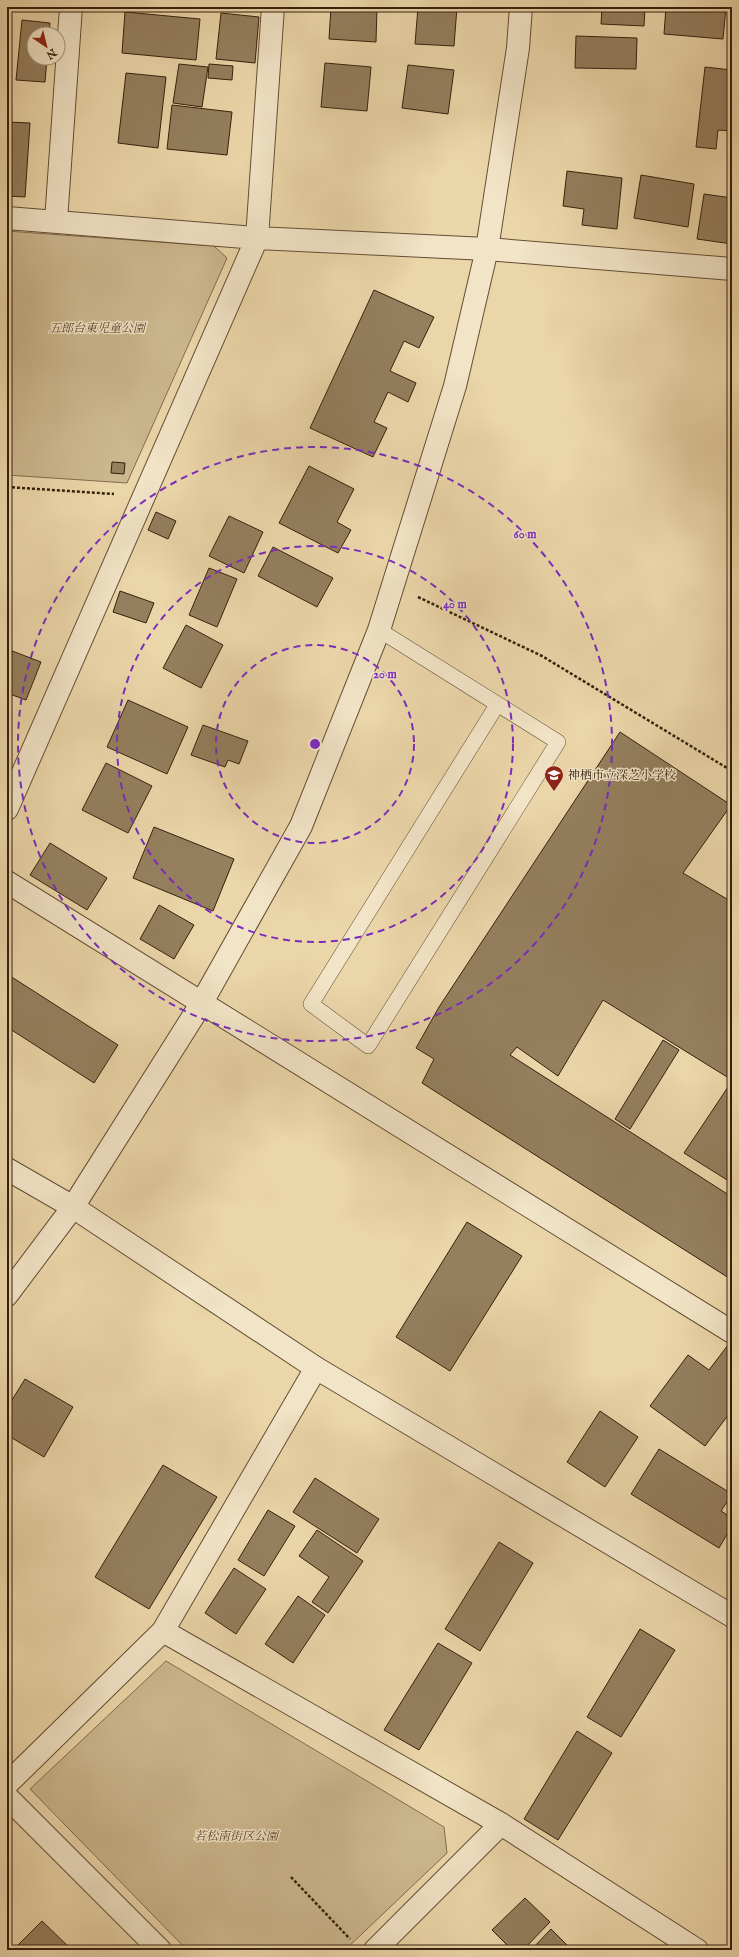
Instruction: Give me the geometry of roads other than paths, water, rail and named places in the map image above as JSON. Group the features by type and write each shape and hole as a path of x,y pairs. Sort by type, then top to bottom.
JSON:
{"street":[{"path":"56,221 71,7"},
{"path":"7,809 256,238 273,7"},
{"path":"7,1295 74,1206 201,1004 300,826 379,630 455,386 487,249 518,48 521,7"},
{"path":"7,218 256,238 487,249 732,269"},
{"path":"7,882 201,1004 732,1332"},
{"path":"7,1169 74,1206 316,1368 732,1616"},
{"path":"7,1784 163,1631 316,1368"},
{"path":"163,1631 501,1824 698,1950"},
{"path":"7,1797 160,1950"},
{"path":"375,1950 501,1824"}],"lane":[{"path":"379,630 558,742 368,1046 311,1004 498,705"}],"place":[{"name":"神栖市立深芝小学校","path":"554,792"}],"park label":[{"name":"五郎台東児童公園","path":"97,328"},
{"name":"若松南街区公園","path":"236,1836"}]}
